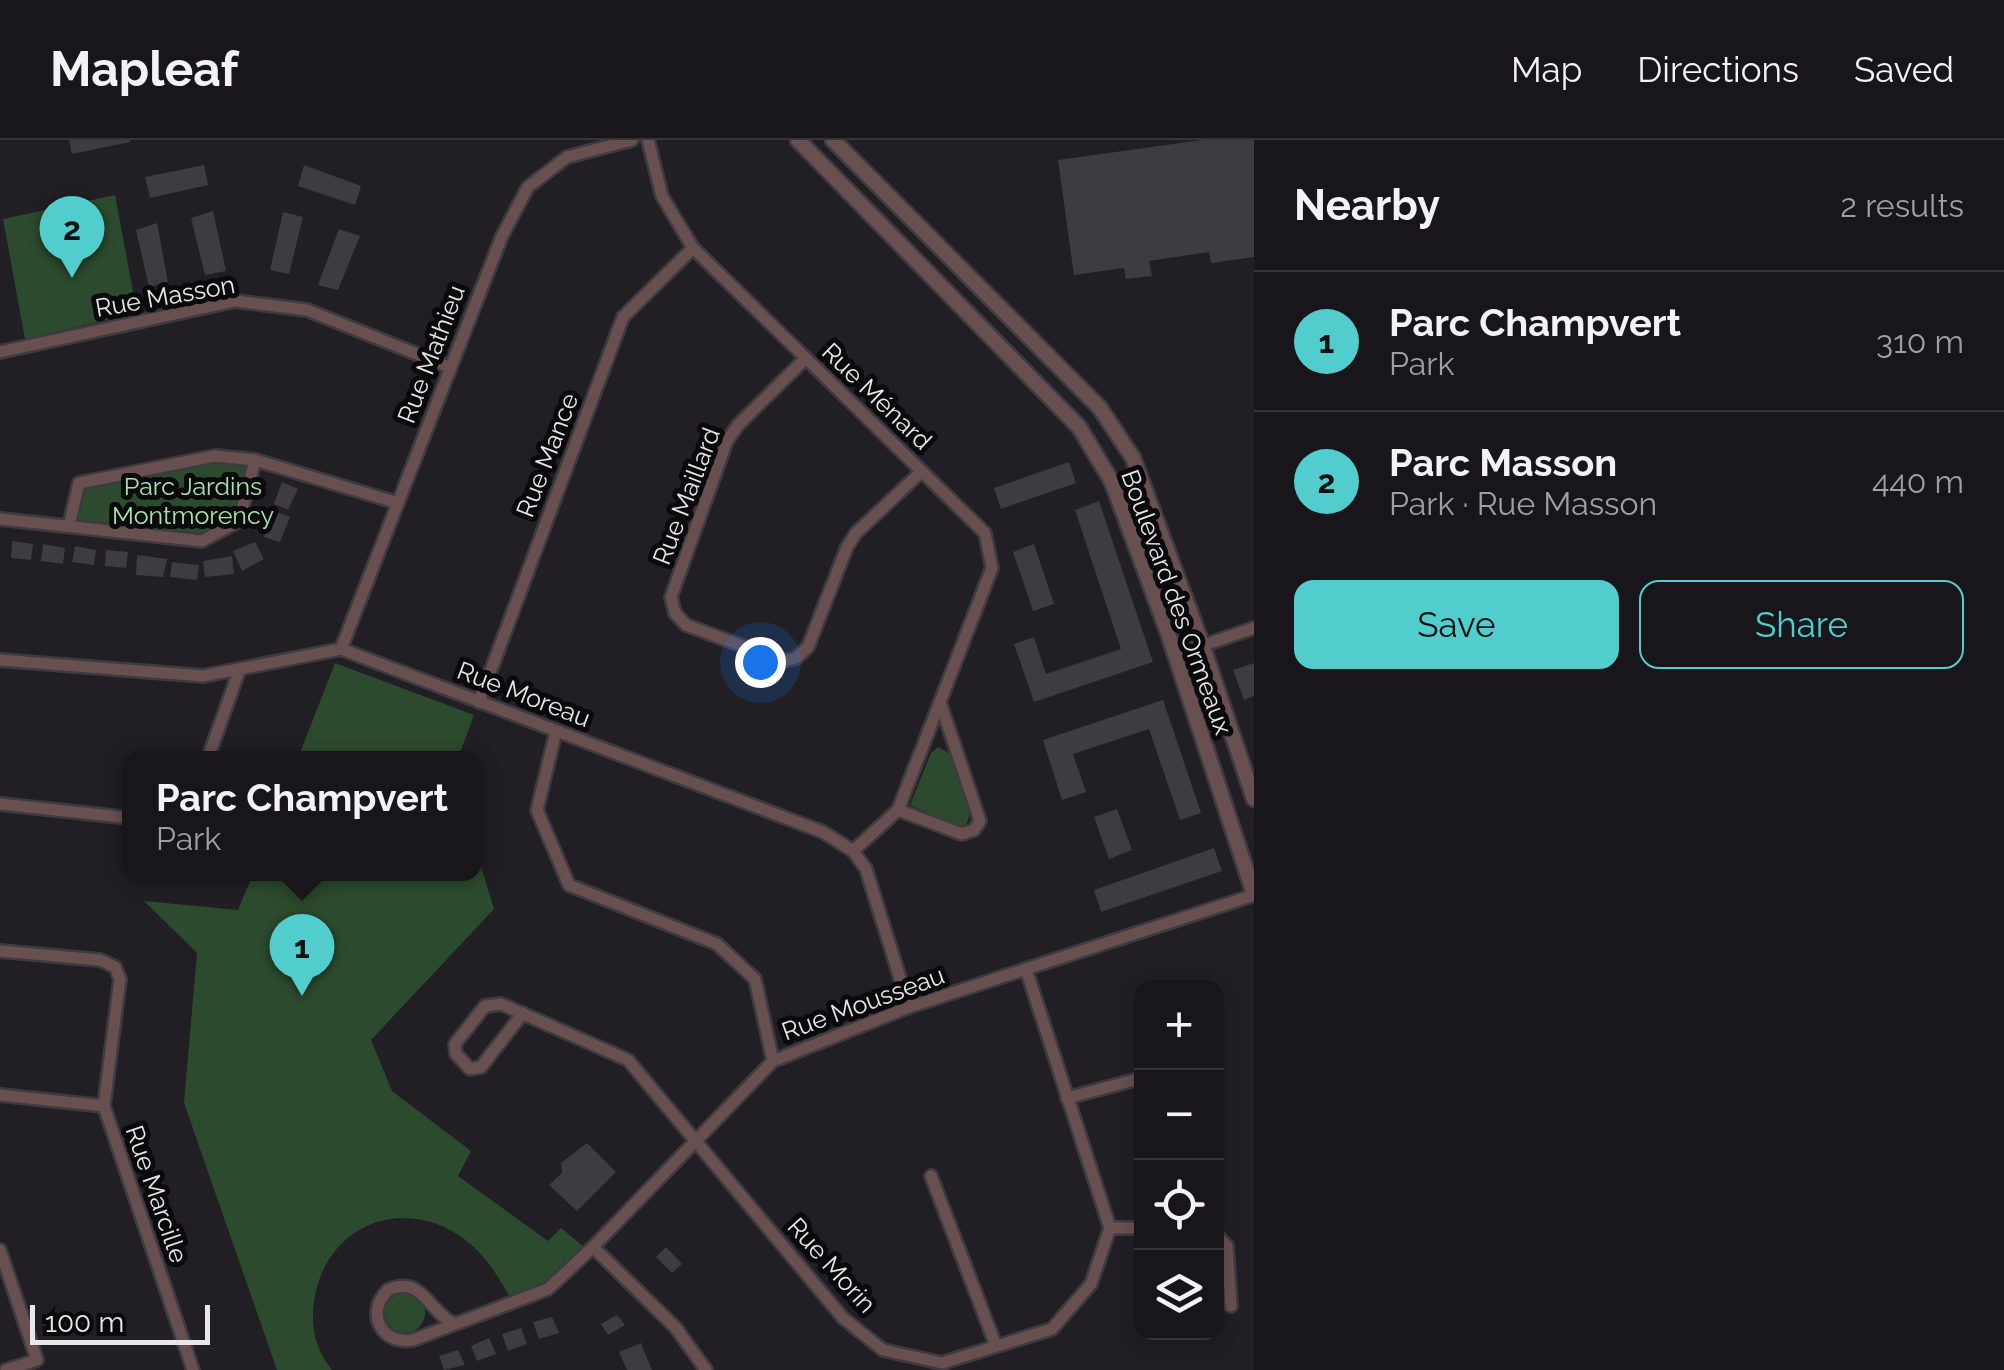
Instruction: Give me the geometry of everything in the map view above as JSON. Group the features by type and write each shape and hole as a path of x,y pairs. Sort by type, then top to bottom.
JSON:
{"street":[{"name":"Rue Mathieu","path":"341,649 449,367 502,236 528,186 567,157 632,140"},
{"name":"Rue Ménard","path":"648,140 662,196 693,248 986,533 992,568 898,810 853,850"},
{"name":"Boulevard des Ormeaux","path":"798,140 1080,427 1108,472 1175,655 1254,895"},
{"name":"Boulevard des Ormeaux","path":"833,140 1100,408 1133,458 1254,798"},
{"name":"Rue Mance","path":"479,702 623,318 693,248"},
{"name":"Rue Masson","path":"0,352 235,302 308,310 449,367"},
{"name":"Rue Maillard","path":"806,358 738,425 727,442 671,596 675,612 686,625 784,660 796,658 808,647 856,533 922,470"},
{"path":"69,526 79,484 214,456 256,460 398,503"},
{"path":"0,518 202,541 238,520 256,460"},
{"path":"1175,655 1254,628"},
{"path":"0,660 180,676 239,671 341,649"},
{"name":"Rue Moreau","path":"341,649 823,832 853,850"},
{"path":"210,751 239,671"},
{"path":"898,810 962,834 974,830 980,820 940,702"},
{"path":"556,731 537,810 569,885 717,944 755,979 773,1060"},
{"path":"0,804 122,817"},
{"path":"853,850 866,869 909,1007"},
{"name":"Rue Mousseau","path":"455,1324 437,1313 422,1292 409,1286 388,1290 376,1308 381,1329 399,1341 414,1340 548,1289 773,1060 909,1007 1254,895"},
{"name":"Rue Marcille","path":"0,951 100,960 115,967 120,979 104,1106 193,1370"},
{"path":"1026,969 1110,1228 1134,1228"},
{"path":"501,1004 523,1013 481,1067 470,1070 456,1054 455,1044 485,1006 501,1004"},
{"name":"Rue Morin","path":"523,1013 628,1060 843,1318 884,1350 942,1363 1052,1329 1092,1284 1110,1228"},
{"path":"1068,1098 1134,1080"},
{"path":"0,1094 104,1106"},
{"path":"932,1176 996,1346"},
{"path":"1224,1242 1228,1246 1230,1306"},
{"path":"593,1247 676,1328 706,1370"},
{"path":"0,1250 37,1360 6,1370"}],"green space":[{"path":"115,195 137,313 25,339 3,219"},
{"name":"Parc Jardins Montmorency","path":"215,456 255,460 239,521 202,541 69,526 79,483"},
{"path":"335,663 474,715 461,751 301,751"},
{"path":"938,747 949,753 970,813 967,823 960,828 910,805 931,753"},
{"path":"482,870 494,909 371,1040 392,1091 471,1151 458,1176 548,1241 561,1228 583,1246 546,1286 511,1299 478,1251 450,1230 424,1220 399,1218 375,1223 354,1233 337,1249 315,1294 315,1335 332,1370 277,1370 184,1103 197,953 144,901 238,910 250,881 482,881"},
{"path":"405,1293 419,1299 425,1313 419,1327 405,1333 391,1327 385,1313 391,1299"}],"building":[{"path":"69,140 130,140 130,142 72,154"},
{"path":"1202,140 1254,140 1254,257 1211,263 1209,252 1149,261 1152,276 1126,279 1124,268 1074,275 1058,160"},
{"path":"204,165 208,185 150,198 145,177"},
{"path":"304,165 361,186 355,205 298,186"},
{"path":"213,211 226,271 205,275 191,218"},
{"path":"283,212 303,217 289,274 270,270"},
{"path":"157,223 168,282 149,287 136,230"},
{"path":"339,229 360,236 338,290 318,285"},
{"path":"1069,462 1076,483 1001,509 994,488"},
{"path":"282,482 298,489 288,510 274,504"},
{"path":"1099,501 1153,662 1034,702 1014,644 1034,637 1046,674 1121,649 1075,510"},
{"path":"272,510 290,517 280,542 264,537"},
{"path":"12,541 33,544 31,560 11,558"},
{"path":"255,542 264,559 242,571 233,551"},
{"path":"43,544 65,548 63,564 41,561"},
{"path":"1034,544 1054,604 1033,611 1013,552"},
{"path":"75,546 96,550 94,565 72,562"},
{"path":"106,550 128,552 126,568 105,566"},
{"path":"137,555 167,559 163,577 136,575"},
{"path":"232,556 234,574 205,577 203,561"},
{"path":"172,562 199,565 197,580 170,577"},
{"path":"1254,663 1254,696 1244,700 1233,670"},
{"path":"1163,700 1201,813 1180,820 1149,729 1073,754 1086,792 1062,800 1043,740"},
{"path":"1117,809 1132,850 1109,859 1094,817"},
{"path":"1214,848 1222,871 1101,912 1094,890"},
{"path":"587,1143 616,1172 577,1211 549,1185 562,1173 561,1163"},
{"path":"666,1247 682,1264 672,1273 656,1257"},
{"path":"617,1315 625,1325 608,1335 601,1324"},
{"path":"552,1317 559,1333 539,1339 533,1322"},
{"path":"521,1328 527,1344 508,1351 502,1334"},
{"path":"489,1338 496,1354 477,1361 471,1346"},
{"path":"641,1343 652,1370 627,1370 619,1352"},
{"path":"458,1350 465,1365 444,1370 439,1356"}],"place":[{"name":"Parc Masson","path":"72,278"},
{"name":"Parc Champvert","path":"302,996"}]}
